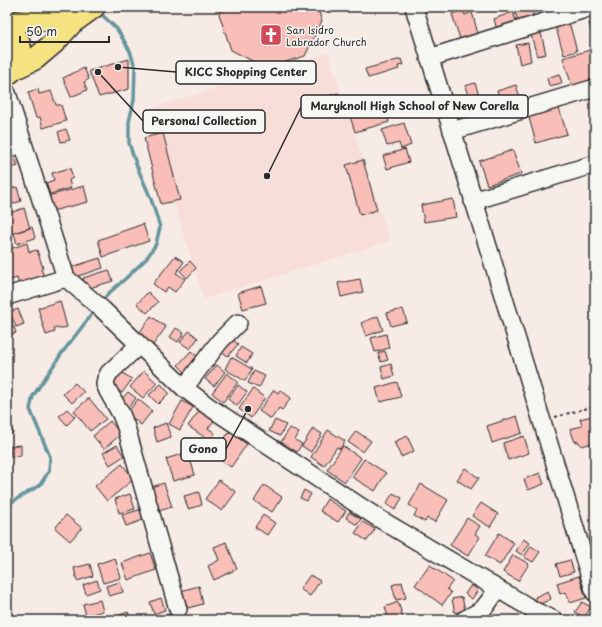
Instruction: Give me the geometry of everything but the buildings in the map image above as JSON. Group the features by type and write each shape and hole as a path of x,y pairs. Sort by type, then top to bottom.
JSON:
{"main road":[{"path":"7,24 83,15"},
{"path":"10,72 45,52 83,15"},
{"path":"7,29 16,37 21,50 18,64 10,72"}],"street":[{"path":"414,7 595,593"},
{"path":"429,58 592,7"},
{"path":"452,131 595,88"},
{"path":"7,93 66,278 97,304 184,388 208,406 378,518 537,612 554,620"},
{"path":"7,149 23,144"},
{"path":"473,201 595,164"},
{"path":"7,296 66,278"},
{"path":"184,388 220,341 238,323"},
{"path":"139,345 109,373 105,384 121,414 126,428 178,609"},
{"path":"464,620 482,610 498,589"}],"path":[{"path":"542,420 595,406"}],"shaded area":[{"path":"328,53 390,241 204,299 145,110"}],"waterway":[{"path":"99,12 117,29 130,51 135,67 134,100 129,122 129,143 151,199 160,227 156,244 146,259 101,302"},
{"path":"7,505 40,485 49,471 50,457 30,409 33,396 62,353 95,310"}],"place":[{"name":"San Isidro Labrador Church","path":"271,35"},
{"name":"KICC Shopping Center","path":"118,67"},
{"name":"Personal Collection","path":"98,72"},
{"name":"Maryknoll High School of New Corella","path":"267,176"},
{"name":"Gono","path":"248,409"}]}
